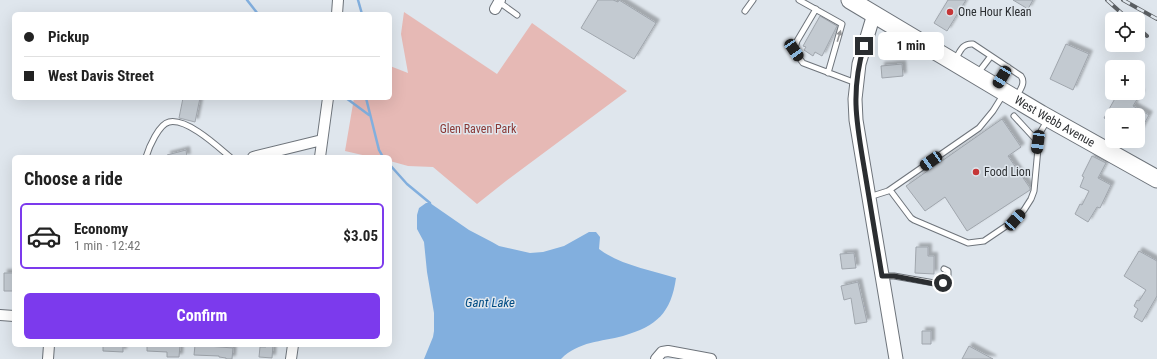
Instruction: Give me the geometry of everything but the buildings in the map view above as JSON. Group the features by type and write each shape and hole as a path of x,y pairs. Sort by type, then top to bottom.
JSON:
{"highway":[{"name":"West Webb Avenue","path":"850,0 976,76 1007,98 1049,118 1157,179"}],"street":[{"path":"337,12 338,0"},
{"path":"874,14 859,64 856,83 856,120 896,359"},
{"path":"320,155 328,100"},
{"path":"261,155 322,140"},
{"path":"0,315 12,316"},
{"path":"48,359 49,347"},
{"path":"291,359 293,347"},
{"path":"659,355 668,351 711,359"}],"lane":[{"path":"745,12 753,0"},
{"path":"799,0 842,24 828,73"},
{"path":"498,4 517,15"},
{"path":"816,9 797,41 794,50 803,63 856,83"},
{"path":"869,197 882,194 890,190 979,128 993,111 1023,83 1021,76 973,44 963,46 953,62"},
{"path":"976,76 991,56"},
{"path":"1008,67 1007,98 1038,142"},
{"path":"890,190 914,220 968,243 984,241 1015,220 1031,199 1034,191 1038,142 1041,131 1049,118"},
{"path":"147,155 156,135 164,125 170,122 183,124 203,134 228,155"},
{"path":"882,276 894,276 940,284 948,278 948,271 944,269"}],"green space":[{"name":"Glen Raven Park","path":"404,12 497,74 532,23 627,91 477,204 433,167 408,166 392,162 392,155 362,155 345,151 354,100 392,100 392,67 408,73 401,34"}],"water":[{"name":"Gant Lake","path":"426,203 430,203 469,230 499,246 530,253 543,252 564,246 589,232 596,232 600,237 599,249 607,255 626,263 676,278 674,290 666,309 645,328 623,336 583,345 568,353 561,359 424,359 434,331 434,313 427,272 424,242 417,229 417,215 419,208"}],"waterway":[{"path":"247,0 256,12"},
{"path":"358,0 361,12"},
{"path":"349,100 369,115"},
{"path":"366,100 379,150 382,155"},
{"path":"392,167 407,184 430,203 430,207"}],"railway":[{"path":"1107,0 1120,12"},
{"path":"1123,0 1157,19"}],"place":[{"name":"One Hour Klean","path":"950,12"},
{"name":"Food Lion","path":"976,172"}],"route":[{"path":"864,46 856,83 856,120 882,276 894,276 908,280 935,284 943,283"}]}
